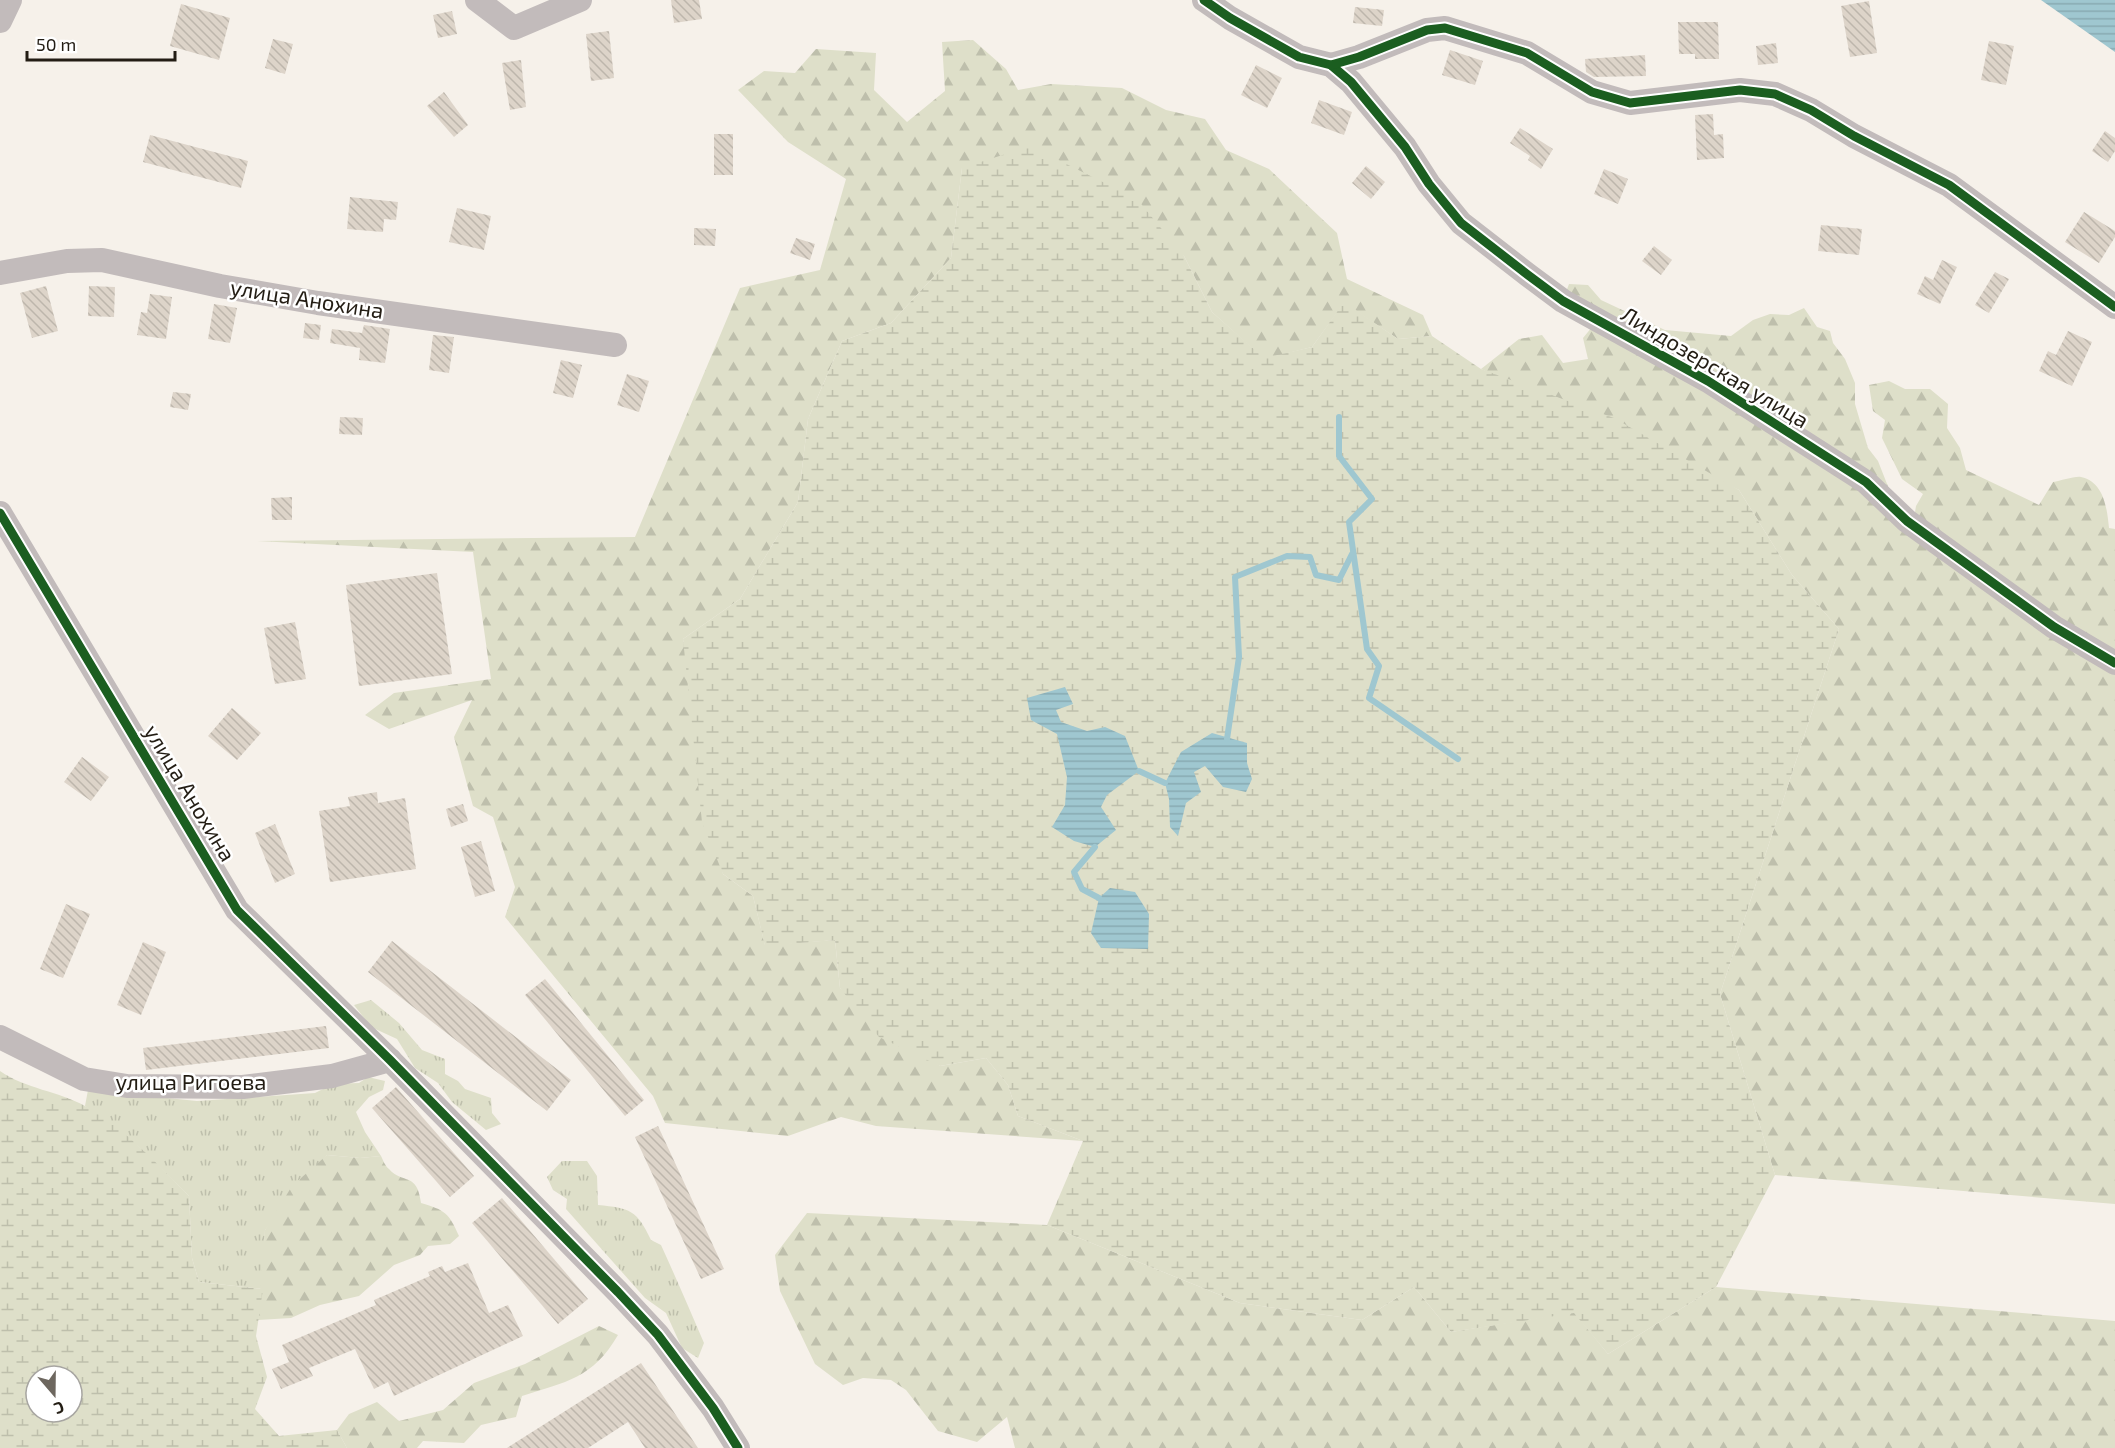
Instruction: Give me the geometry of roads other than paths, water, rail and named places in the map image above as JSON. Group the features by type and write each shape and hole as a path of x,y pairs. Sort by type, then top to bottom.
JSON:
{"street":[{"path":"0,21 10,0"},
{"path":"477,0 514,28 580,0"},
{"name":"Линдозерская улица","path":"1204,0 1230,18 1299,57 1331,65 1352,82 1405,147 1429,184 1461,223 1563,301 1708,381 1866,482 1907,521 2054,627 2115,663"},
{"path":"1331,65 1359,57 1427,30 1445,28 1527,53 1592,92 1630,103 1740,90 1775,94 1811,110 1854,136 1949,185 2115,307"},
{"name":"улица Анохина","path":"0,273 67,261 102,260 220,286 318,303 615,345"},
{"name":"улица Анохина","path":"0,513 237,910 390,1060 658,1335 713,1408 738,1448"},
{"name":"улица Ригоева","path":"0,1037 84,1078 128,1086 243,1087 332,1076 390,1060"}],"water":[{"path":"2041,0 2115,0 2115,52"},
{"path":"1065,687 1073,704 1056,710 1061,722 1087,731 1105,727 1125,736 1139,771 1107,795 1101,807 1116,830 1095,847 1074,841 1052,827 1065,805 1067,777 1057,734 1031,720 1027,698"},
{"path":"1212,733 1247,743 1247,763 1252,779 1246,792 1223,787 1205,766 1194,772 1201,792 1186,803 1178,836 1170,827 1169,799 1165,783 1181,752"},
{"path":"1110,888 1135,892 1149,914 1148,949 1101,948 1091,933 1099,898"}],"waterway":[{"path":"1339,417 1339,456 1372,499 1349,522 1367,649 1379,666 1369,698 1458,759"},
{"path":"1227,739 1239,657 1235,577 1287,556 1310,557 1316,575 1339,580 1352,554"},
{"path":"1139,771 1165,783"},
{"path":"1095,847 1074,872 1082,889 1099,898"}]}
